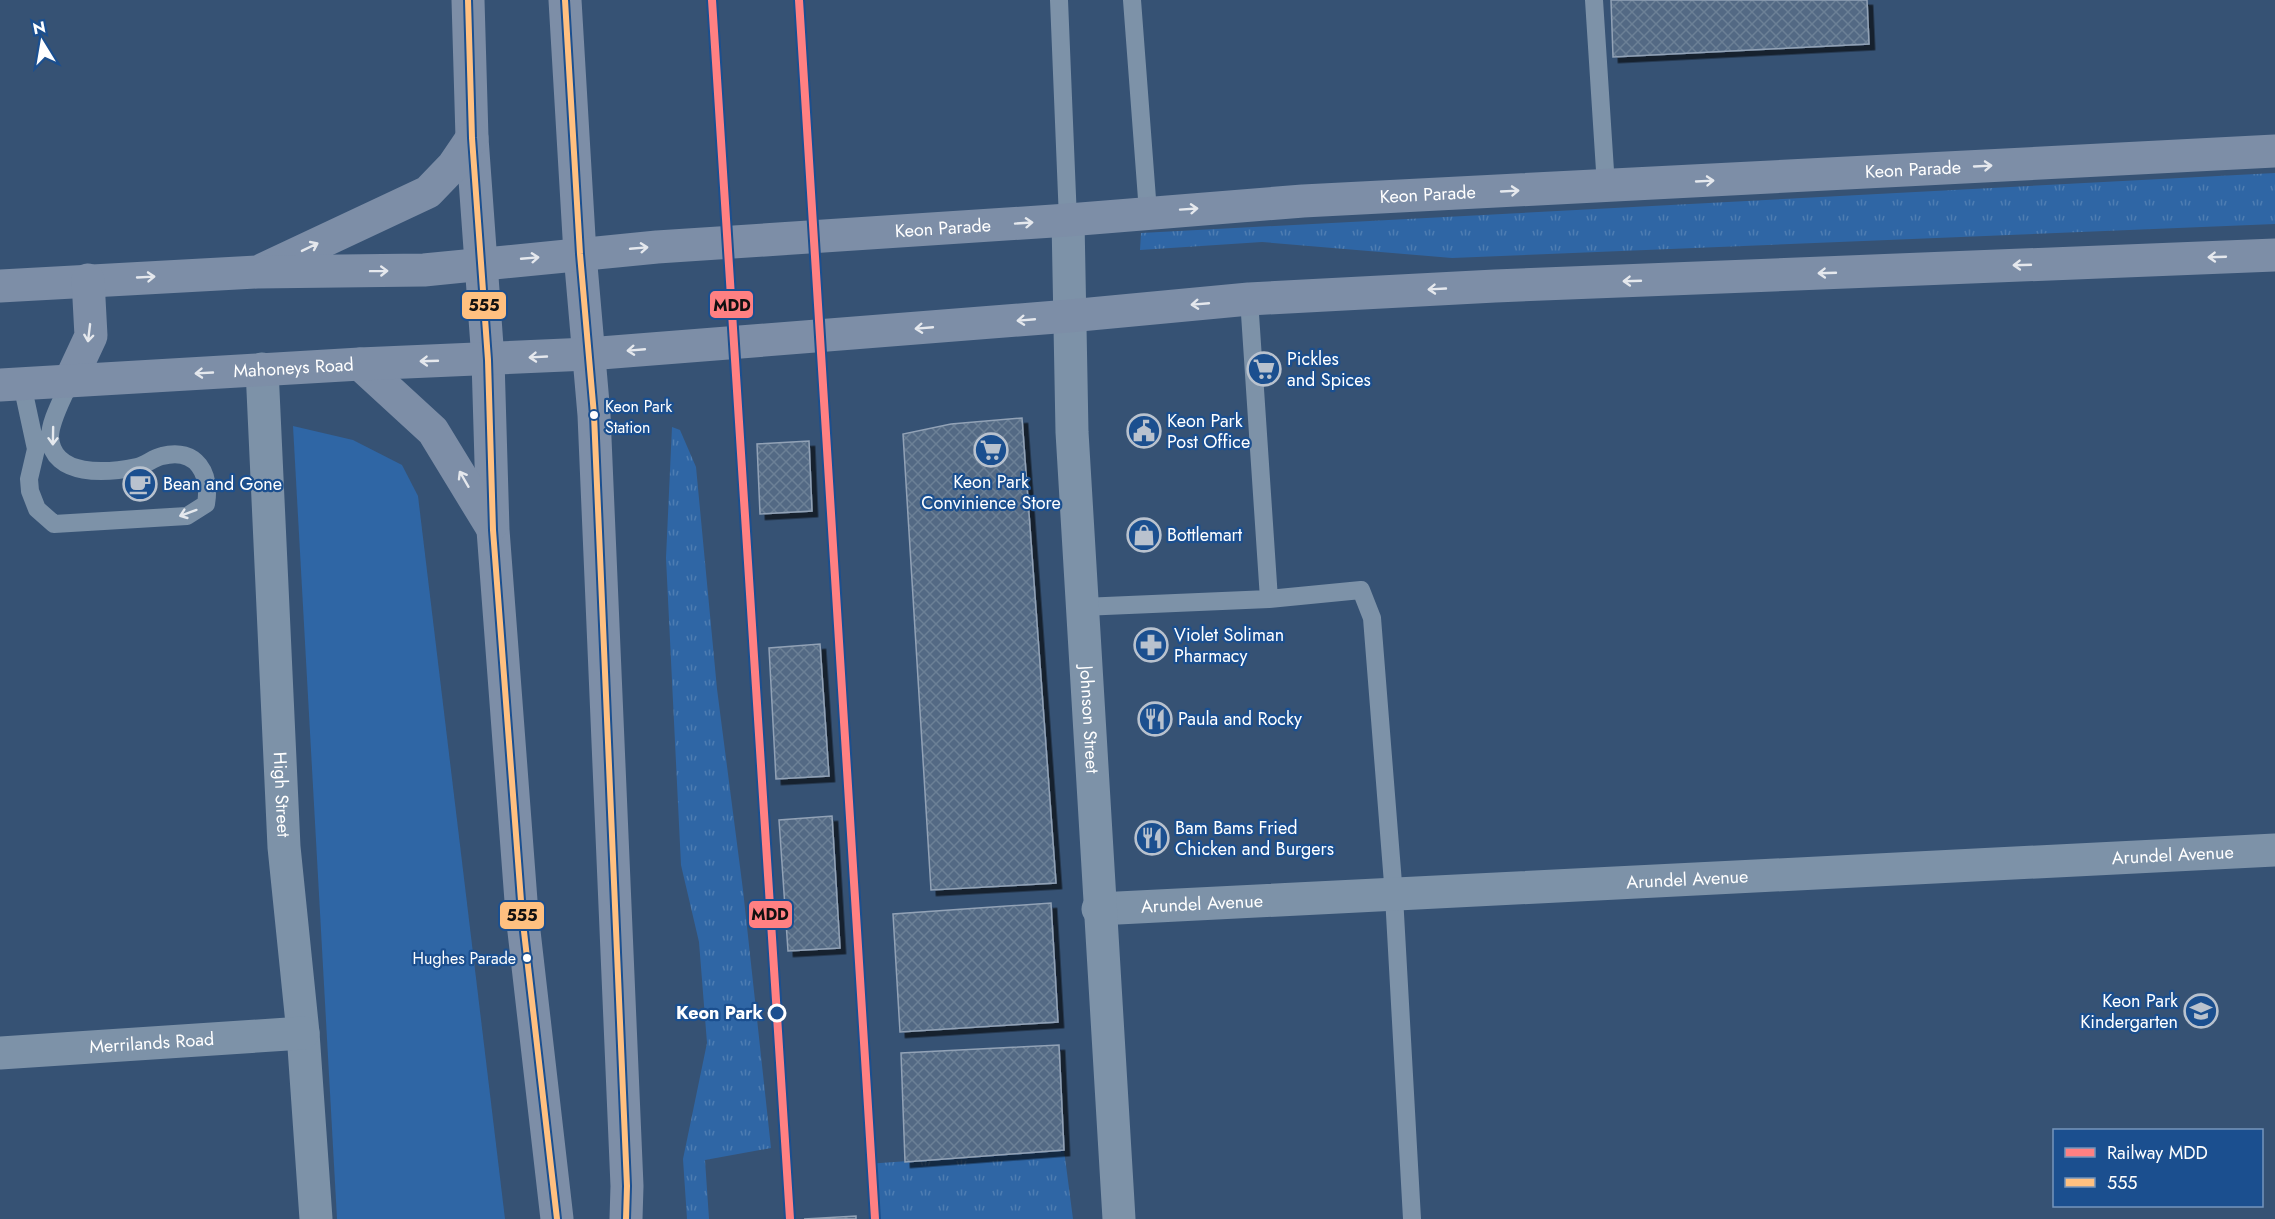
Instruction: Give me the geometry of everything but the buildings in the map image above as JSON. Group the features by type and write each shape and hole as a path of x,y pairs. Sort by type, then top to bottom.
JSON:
{"main road":[{"path":"468,0 472,138 488,360 493,530 527,970 557,1219"},
{"path":"565,0 580,254 594,415 616,918 626,1219"},
{"path":"257,272 428,192 453,166 472,138"},
{"name":"Keon Parade","path":"580,254 1068,220 1148,212 2275,151"},
{"path":"0,286 257,272 424,270 480,262 580,254"},
{"path":"588,354 1069,316 1250,299 1495,286 2275,255"},
{"path":"70,381 91,336 88,280"},
{"name":"Mahoneys Road","path":"11,384 262,369 588,354"},
{"path":"360,364 434,431 493,530"}],"street":[{"name":"Johnson Street","path":"1068,220 1072,432 1098,909 1119,1219"},
{"name":"High Street","path":"262,369 284,847 303,1033 316,1219"},
{"name":"Arundel Avenue","path":"1098,909 1394,896 2275,850"},
{"name":"Merrilands Road","path":"0,1053 303,1033"}],"lane":[{"path":"1059,0 1068,220"},
{"path":"1132,0 1148,212"},
{"path":"1594,0 1606,186"},
{"path":"1250,299 1269,599"},
{"path":"11,384 36,450 29,478 30,491 37,509 54,524 187,516 206,504 209,488 204,469 189,456 163,456 137,467 84,470 62,464 54,453 50,437 70,381"},
{"path":"1083,607 1269,599 1361,590 1372,618 1394,896 1412,1219"}],"green space":[{"path":"2275,173 2275,224 1452,258 1262,242 1140,250 1141,233"},
{"path":"293,426 353,440 402,465 418,496 505,1219 337,1219"},
{"path":"672,427 680,430 696,467 717,689 743,890 771,1148 705,1160 709,1219 687,1219 683,1159 707,1043 699,942 681,865 666,558"},
{"path":"1064,1150 1073,1219 870,1219 866,1164"}],"rail line":[{"name":"MDD","path":"712,0 790,1219"},
{"name":"MDD","path":"799,0 875,1219"}],"transit line":[{"name":"555","path":"468,0 472,138 488,360 493,530 522,914 557,1219"},
{"name":"555","path":"565,0 580,254 594,415 627,1186 626,1219"}],"place":[{"name":"Pickles and Spices","path":"1264,369"},
{"name":"Keon Park Station","path":"594,415"},
{"name":"Keon Park Post Office","path":"1144,431"},
{"name":"Keon Park Convinience Store","path":"991,450"},
{"name":"Bean and Gone","path":"140,484"},
{"name":"Bottlemart","path":"1144,535"},
{"name":"Violet Soliman Pharmacy","path":"1151,645"},
{"name":"Paula and Rocky","path":"1155,719"},
{"name":"Bam Bams Fried Chicken and Burgers","path":"1152,838"},
{"name":"Hughes Parade","path":"527,958"},
{"name":"Keon Park Kindergarten","path":"2201,1011"},
{"name":"Keon Park","path":"777,1013"}]}
